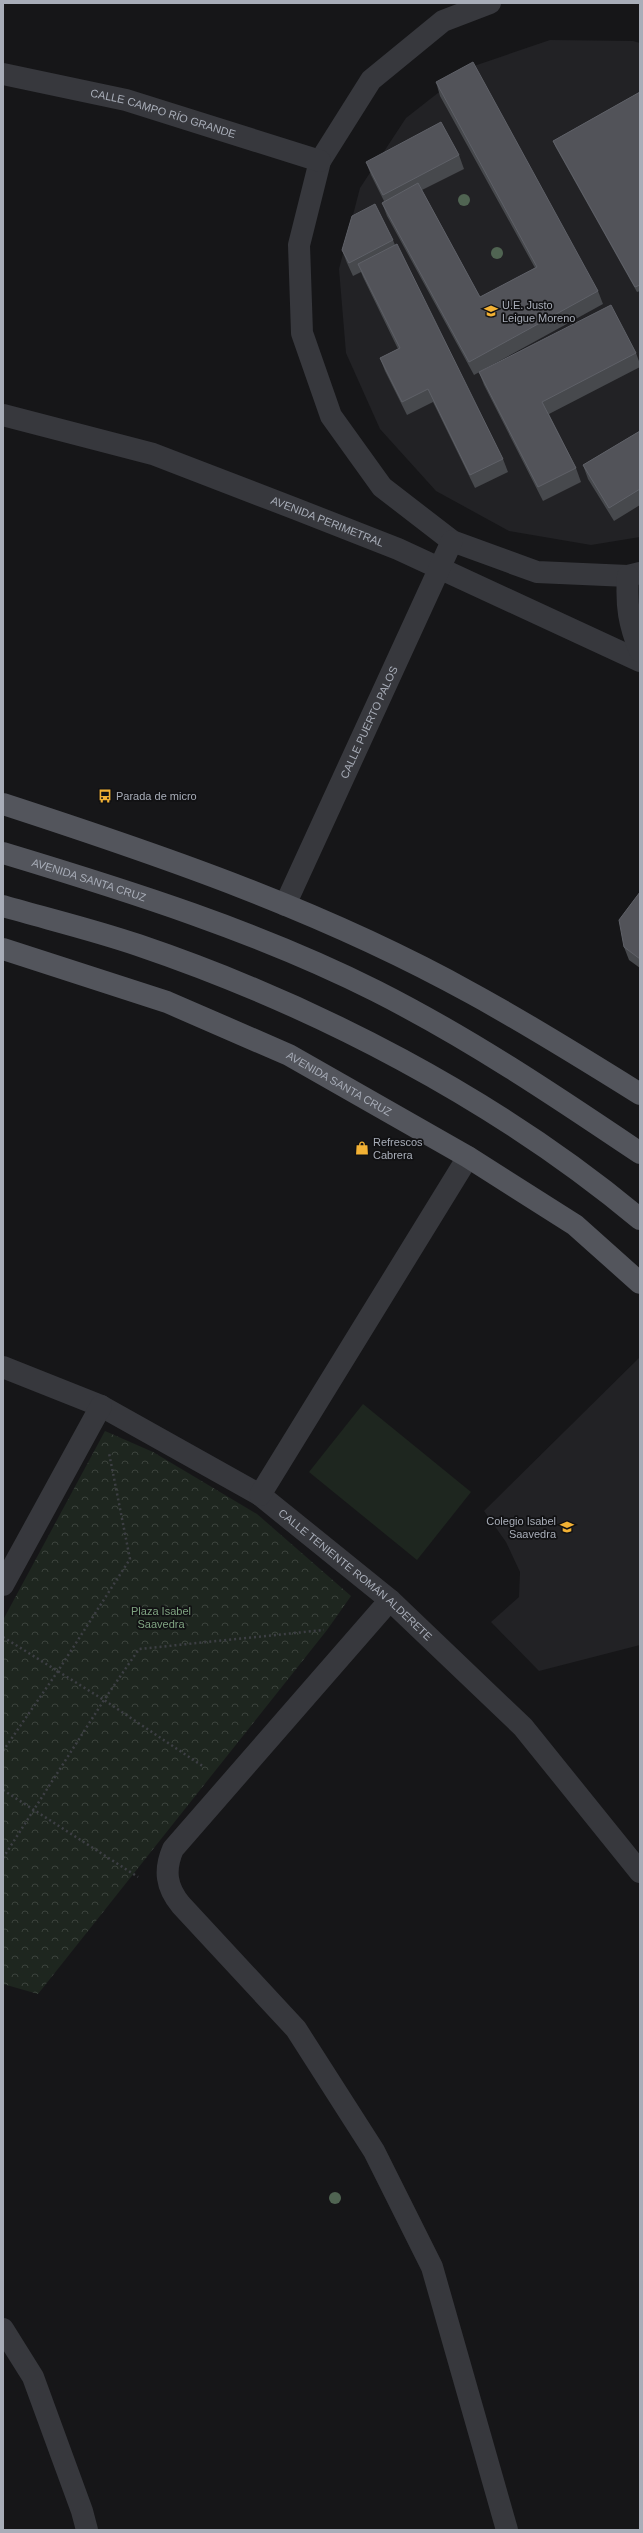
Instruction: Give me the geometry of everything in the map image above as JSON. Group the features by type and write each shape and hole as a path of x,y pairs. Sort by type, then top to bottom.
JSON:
{"main road":[{"path":"3,804 139,848 285,905 470,992 640,1094"},
{"name":"AVENIDA SANTA CRUZ","path":"3,853 123,889 267,944 375,991 478,1047 542,1086 640,1153"},
{"path":"3,906 137,945 261,992 367,1041 507,1121 640,1220"},
{"name":"AVENIDA SANTA CRUZ","path":"3,949 167,1002 289,1055 468,1157 575,1225 640,1283"}],"street":[{"path":"490,3 443,21 371,80 320,161 299,245 302,333 331,416 382,487 452,541 537,572 634,575 626,602 630,628 640,651"},
{"name":"CALLE CAMPO RÍO GRANDE","path":"3,74 126,100 320,161"},
{"name":"AVENIDA PERIMETRAL","path":"3,415 153,454 398,550 640,661"},
{"name":"CALLE PUERTO PALOS","path":"285,905 452,541"},
{"path":"260,1495 468,1157"},
{"name":"CALLE TENIENTE ROMÁN ALDERETE","path":"3,1367 101,1406 260,1495 390,1600 523,1727 640,1872"},
{"path":"3,1585 101,1406"},
{"path":"390,1600 229,1784 171,1853 167,1878 169,1888 181,1904 296,2029 374,2152 432,2267 507,2530"},
{"path":"3,2329 33,2377 82,2511 87,2530"}],"path":[{"path":"3,1751 58,1671 130,1559 101,1406"},
{"path":"3,1858 32,1809 139,1649 368,1625"},
{"path":"3,1637 104,1700 229,1784"},
{"path":"3,1790 181,1904"}],"shaded area":[{"name":"U.E. Justo Leigue Moreno","path":"550,40 633,41 640,43 640,537 591,545 509,531 436,491 380,429 346,353 339,269 360,188 406,118 471,67"},
{"name":"Colegio Isabel Saavedra","path":"640,1357 640,1645 539,1671 491,1622 519,1597 520,1572 506,1542 484,1511"}],"green space":[{"path":"363,1404 471,1492 417,1560 309,1472"},
{"name":"Plaza Isabel Saavedra","path":"105,1431 153,1452 257,1514 351,1596 327,1630 38,1994 3,1984 3,1620"}],"building":[{"path":"473,62 598,291 469,362 382,203 418,183 480,297 537,267 436,82"},
{"path":"640,92 640,285 635,287 553,141"},
{"path":"441,122 459,155 383,195 366,162"},
{"path":"375,204 393,240 349,263 342,250 352,216"},
{"path":"397,244 503,459 470,475 428,389 402,402 380,358 400,348 358,264"},
{"path":"611,305 636,353 542,402 576,468 538,487 479,372"},
{"path":"640,431 640,489 609,508 583,465"},
{"path":"640,892 640,959 624,947 619,920"}],"place":[{"name":"U.E. Justo Leigue Moreno","path":"491,311"},
{"name":"Parada de micro","path":"105,796"},
{"name":"Refrescos Cabrera","path":"362,1148"},
{"name":"Colegio Isabel Saavedra","path":"567,1527"}]}
